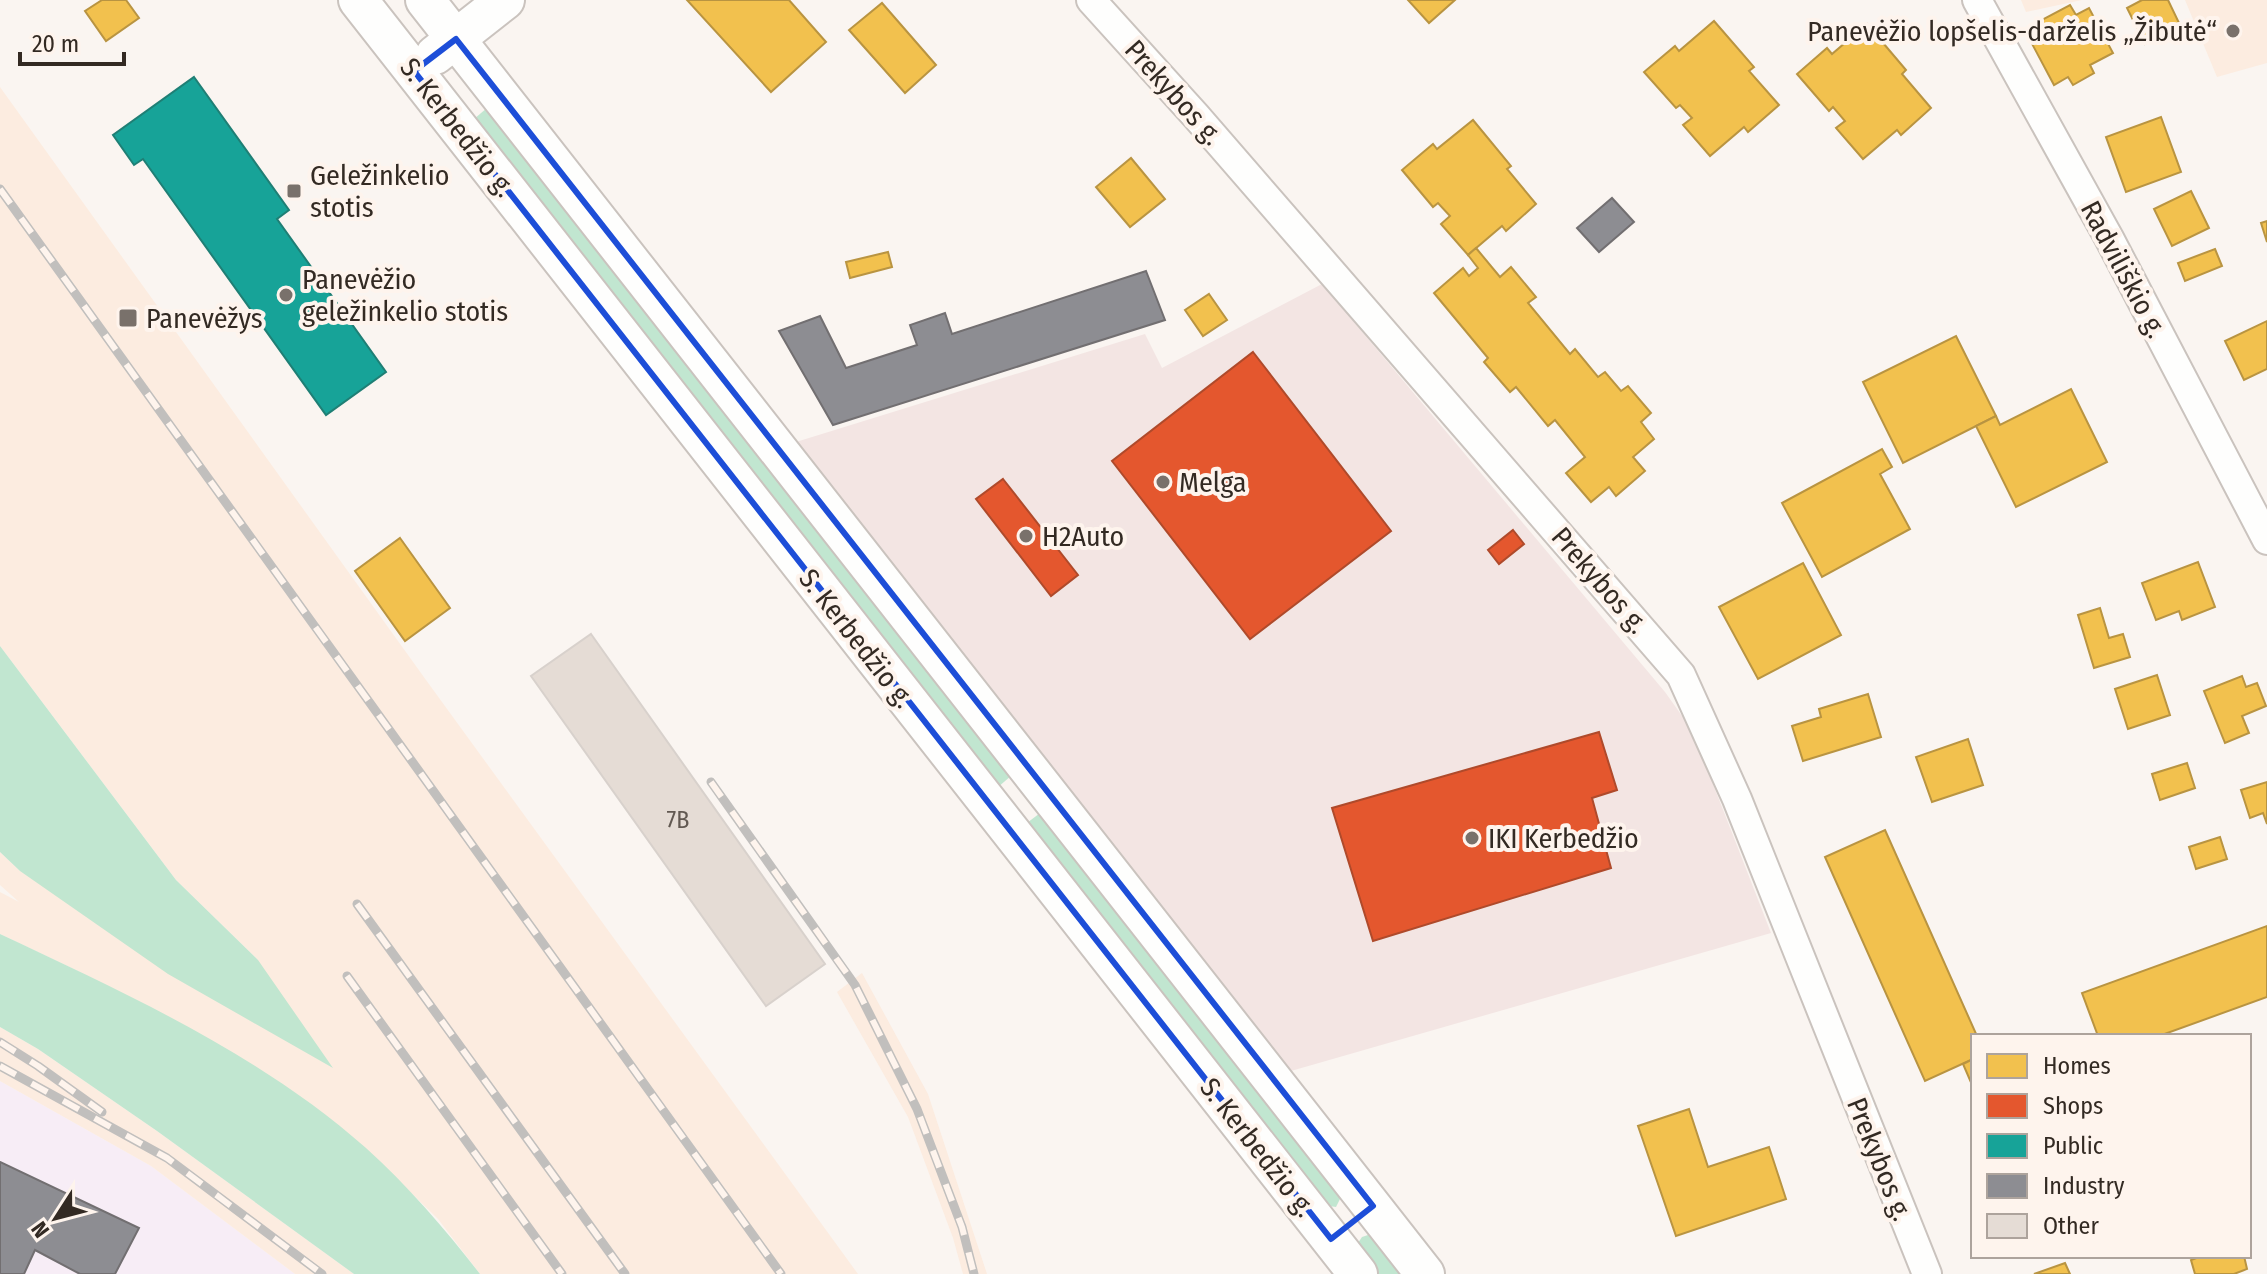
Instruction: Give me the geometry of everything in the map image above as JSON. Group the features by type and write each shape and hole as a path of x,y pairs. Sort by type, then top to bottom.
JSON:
{"main road":[{"name":"S. Kerbedžio g.","path":"358,0 1358,1274"},
{"name":"S. Kerbedžio g.","path":"425,0 1425,1274"},
{"path":"414,71 505,0"},
{"path":"999,819 1042,785"},
{"path":"1331,1239 1373,1206"}],"street":[{"name":"Prekybos g.","path":"1091,0 1196,116 1681,675 1737,799 1927,1274"},
{"name":"Radviliškio g.","path":"1977,0 2109,238 2267,540"}],"highlighted area":[{"path":"456,39 1373,1206 1331,1239 414,71"}],"shaded area":[{"name":"Panevėžio lopšelis-darželis „Žibutė“","path":"2021,0 2082,0 2026,12"},
{"name":"Panevėžio lopšelis-darželis „Žibutė“","path":"2185,0 2267,0 2267,63 2217,77"},
{"path":"0,87 858,1274 480,1274 438,1219 365,1148 80,972 0,934 0,892 19,902 0,885 0,852 20,871 258,960 176,880 0,646"},
{"path":"1322,284 1665,692 1692,730 1771,933 1291,1071 796,442 1145,334 1162,368"},
{"path":"862,973 928,1094 987,1274 963,1274 953,1238 908,1117 837,992"},
{"path":"0,1027 38,1049 157,1131 354,1274 295,1274 151,1166 0,1081"},
{"path":"0,1081 151,1166 295,1274 0,1274"}],"green space":[{"path":"487,108 1011,776 998,787 474,119"},
{"path":"0,646 176,880 258,960 333,1068 168,974 20,871 0,852"},
{"path":"1040,813 1341,1197 1336,1207 1329,1206 1027,823"},
{"path":"0,934 144,1003 282,1083 325,1114 382,1163 426,1209 480,1274 354,1274 157,1131 38,1049 0,1027"},
{"path":"1368,1235 1374,1238 1403,1274 1379,1274 1358,1243"}],"building: Homes":[{"path":"102,0 126,0 139,18 106,41 85,11"},
{"path":"687,0 789,0 826,42 771,92"},
{"path":"1408,0 1455,0 1429,23"},
{"path":"2142,0 2168,0 2180,25 2145,44 2127,8"},
{"path":"882,3 936,65 905,93 849,30"},
{"path":"2070,5 2076,15 2089,8 2113,53 2090,65 2094,73 2073,85 2068,77 2054,85 2030,40 2043,33 2036,23"},
{"path":"1714,21 1754,67 1749,71 1779,105 1748,132 1744,127 1710,156 1683,125 1692,118 1680,105 1676,108 1644,72 1675,46 1679,51"},
{"path":"1867,24 1906,70 1902,74 1931,108 1901,135 1897,130 1863,159 1836,128 1845,121 1833,107 1829,111 1797,74 1827,48 1832,54"},
{"path":"2161,117 2181,172 2126,192 2106,137"},
{"path":"1473,120 1511,166 1507,169 1536,204 1506,231 1502,226 1468,255 1441,224 1450,216 1438,203 1433,207 1402,170 1433,144 1437,149"},
{"path":"1131,158 1165,199 1130,227 1096,187"},
{"path":"2191,191 2209,228 2172,246 2154,209"},
{"path":"2267,221 2267,242 2261,223"},
{"path":"1476,248 1500,277 1511,267 1536,297 1528,303 1570,354 1575,349 1598,377 1605,372 1621,391 1628,386 1651,413 1641,422 1654,439 1633,457 1645,471 1616,496 1609,487 1591,502 1566,473 1585,457 1555,420 1548,426 1516,387 1510,392 1484,362 1488,358 1434,293 1463,268 1469,276 1478,268 1468,255"},
{"path":"2215,249 2222,266 2185,281 2178,263"},
{"path":"888,252 892,267 850,278 846,262"},
{"path":"1209,294 1227,320 1203,336 1185,310"},
{"path":"2267,321 2267,369 2244,380 2225,341"},
{"path":"1956,336 1996,416 1903,463 1863,382"},
{"path":"2071,389 2107,462 2016,507 1976,426 1996,416 2000,425"},
{"path":"1882,449 1892,467 1880,474 1910,529 1822,577 1782,503"},
{"path":"400,538 450,608 405,641 355,571"},
{"path":"2198,562 2215,607 2182,620 2179,611 2156,620 2142,583"},
{"path":"1803,563 1841,635 1758,679 1719,607"},
{"path":"2100,608 2109,638 2123,634 2130,657 2094,668 2078,615"},
{"path":"2157,675 2170,715 2128,729 2115,689"},
{"path":"2242,676 2246,687 2257,683 2266,706 2242,716 2249,733 2225,743 2204,691"},
{"path":"1868,694 1881,737 1803,761 1792,726 1821,717 1819,709"},
{"path":"1968,739 1983,785 1932,802 1916,757"},
{"path":"2187,763 2195,788 2160,800 2152,774"},
{"path":"2267,782 2267,824 2263,813 2250,818 2241,790"},
{"path":"1885,830 1976,1034 1971,1034 1971,1060 1925,1081 1825,857"},
{"path":"2220,837 2227,859 2196,869 2189,847"},
{"path":"2267,926 2267,997 2165,1034 2097,1034 2082,993"},
{"path":"1971,1060 1971,1082 1963,1064"},
{"path":"1689,1109 1708,1167 1769,1147 1786,1199 1676,1236 1638,1126"},
{"path":"2244,1258 2247,1269 2234,1274 2195,1274 2191,1260"},
{"path":"2065,1263 2070,1274 2034,1274"}],"building: Shops":[{"path":"1253,352 1391,531 1250,639 1112,461"},
{"name":"H2Auto","path":"1003,479 1078,575 1051,596 976,499"},
{"path":"1513,530 1524,544 1499,564 1488,550"},
{"name":"IKI Kerbedžio","path":"1599,732 1617,790 1592,798 1611,868 1373,941 1332,808"}],"building: Public":[{"name":"Panevėžio geležinkelio stotis","path":"194,77 289,210 277,219 386,372 326,415 143,159 134,165 113,135"}],"building: Industry":[{"path":"1612,198 1634,222 1599,252 1577,228"},
{"path":"1146,271 1165,320 833,425 779,331 820,316 846,368 917,345 910,325 945,313 952,334"},
{"path":"0,1162 139,1228 115,1274 80,1274 35,1250 24,1274 0,1274"}],"building: Other":[{"path":"591,634 825,964 766,1006 531,676"}],"railway":[{"path":"0,189 781,1274"},
{"path":"711,782 855,985 917,1109 962,1227 974,1274"},
{"path":"357,904 625,1274"},
{"path":"347,976 562,1274"},
{"path":"0,1042 102,1112"},
{"path":"0,1066 167,1158 322,1274"}],"place":[{"name":"Panevėžio lopšelis-darželis „Žibutė“","path":"2233,31"},
{"name":"Geležinkelio stotis","path":"294,191"},
{"name":"Panevėžio geležinkelio stotis","path":"286,295"},
{"name":"Panevėžys","path":"128,318"},
{"name":"Melga","path":"1163,482"},
{"name":"H2Auto","path":"1026,536"},
{"name":"IKI Kerbedžio","path":"1472,838"}]}
